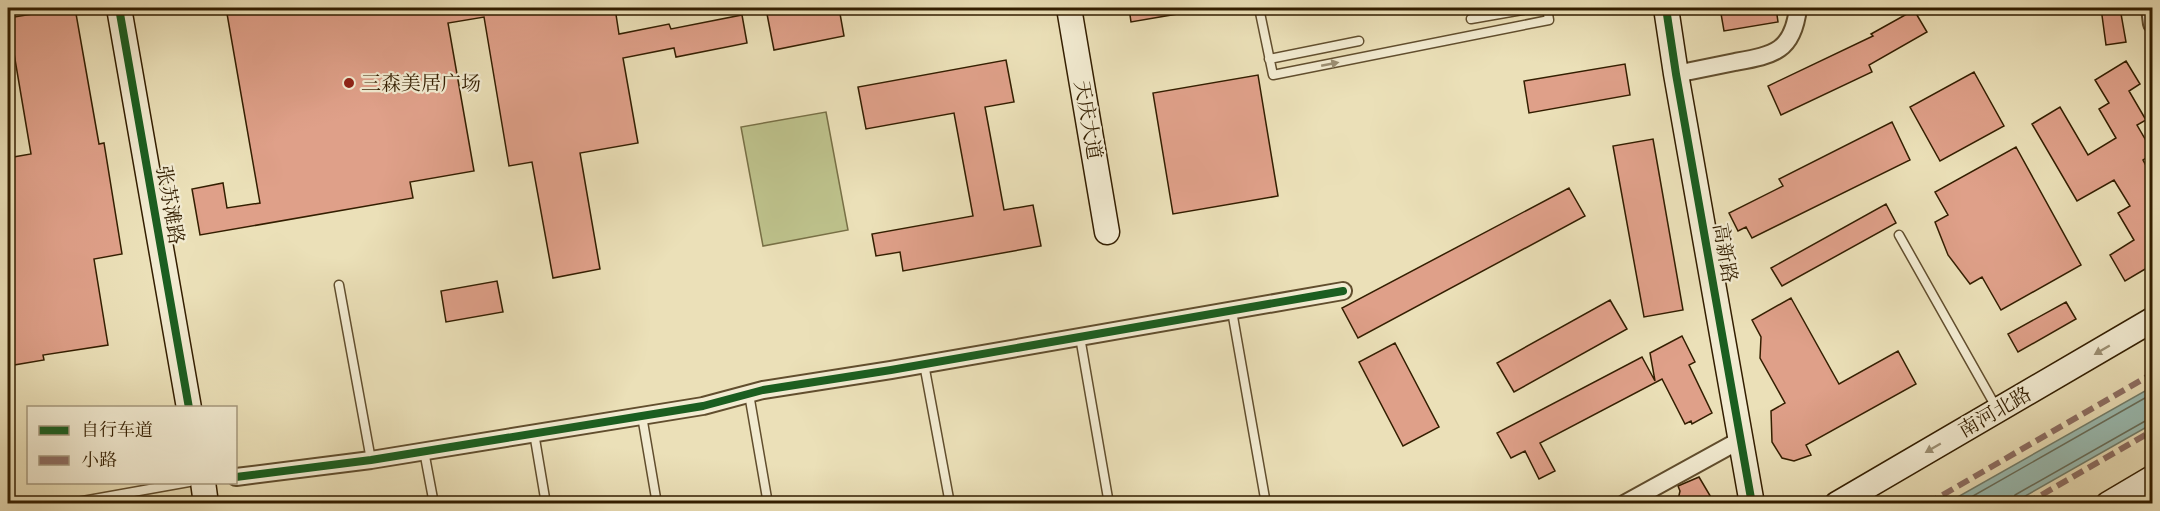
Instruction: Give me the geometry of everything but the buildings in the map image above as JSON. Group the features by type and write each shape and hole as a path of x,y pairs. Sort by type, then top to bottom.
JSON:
{"street":[{"name":"张苏滩路","path":"119,8 189,406"},
{"name":"天庆大道","path":"1068,8 1107,232"},
{"name":"高新路","path":"1666,8 1752,504"},
{"path":"1676,74 1761,58 1776,51 1789,39 1796,23 1798,8"},
{"path":"2150,8 2152,24"},
{"path":"237,477 371,460 703,406 749,394 1343,291"},
{"name":"南河北路","path":"1837,504 2152,320"},
{"path":"1624,504 1742,439"},
{"path":"2108,504 2152,478"},
{"path":"203,484 206,504"}],"lane":[{"path":"1259,8 1273,75 1549,20 1547,8"},
{"path":"1471,19 1534,8"},
{"path":"1269,59 1359,41"},
{"path":"1899,235 1998,410"},
{"path":"339,285 371,460"},
{"path":"1232,311 1266,504"},
{"path":"1080,337 1109,504"},
{"path":"924,364 950,504"},
{"path":"749,394 768,504"},
{"path":"642,416 657,504"},
{"path":"534,433 546,504"},
{"path":"424,451 434,504"},
{"path":"66,504 183,484"}],"green space":[{"path":"826,112 848,230 763,246 741,127"}],"water":[{"path":"2152,387 2152,424 2013,503 1947,503"}],"marked path":[{"path":"1927,504 2152,374"},
{"path":"2026,504 2152,431"}],"cycle path":[{"path":"119,8 189,406"},
{"path":"1666,8 1752,504"},
{"path":"237,477 371,460 703,406 763,390 891,370 1343,291"}],"place":[{"name":"三森美居广场","path":"349,83"}]}
